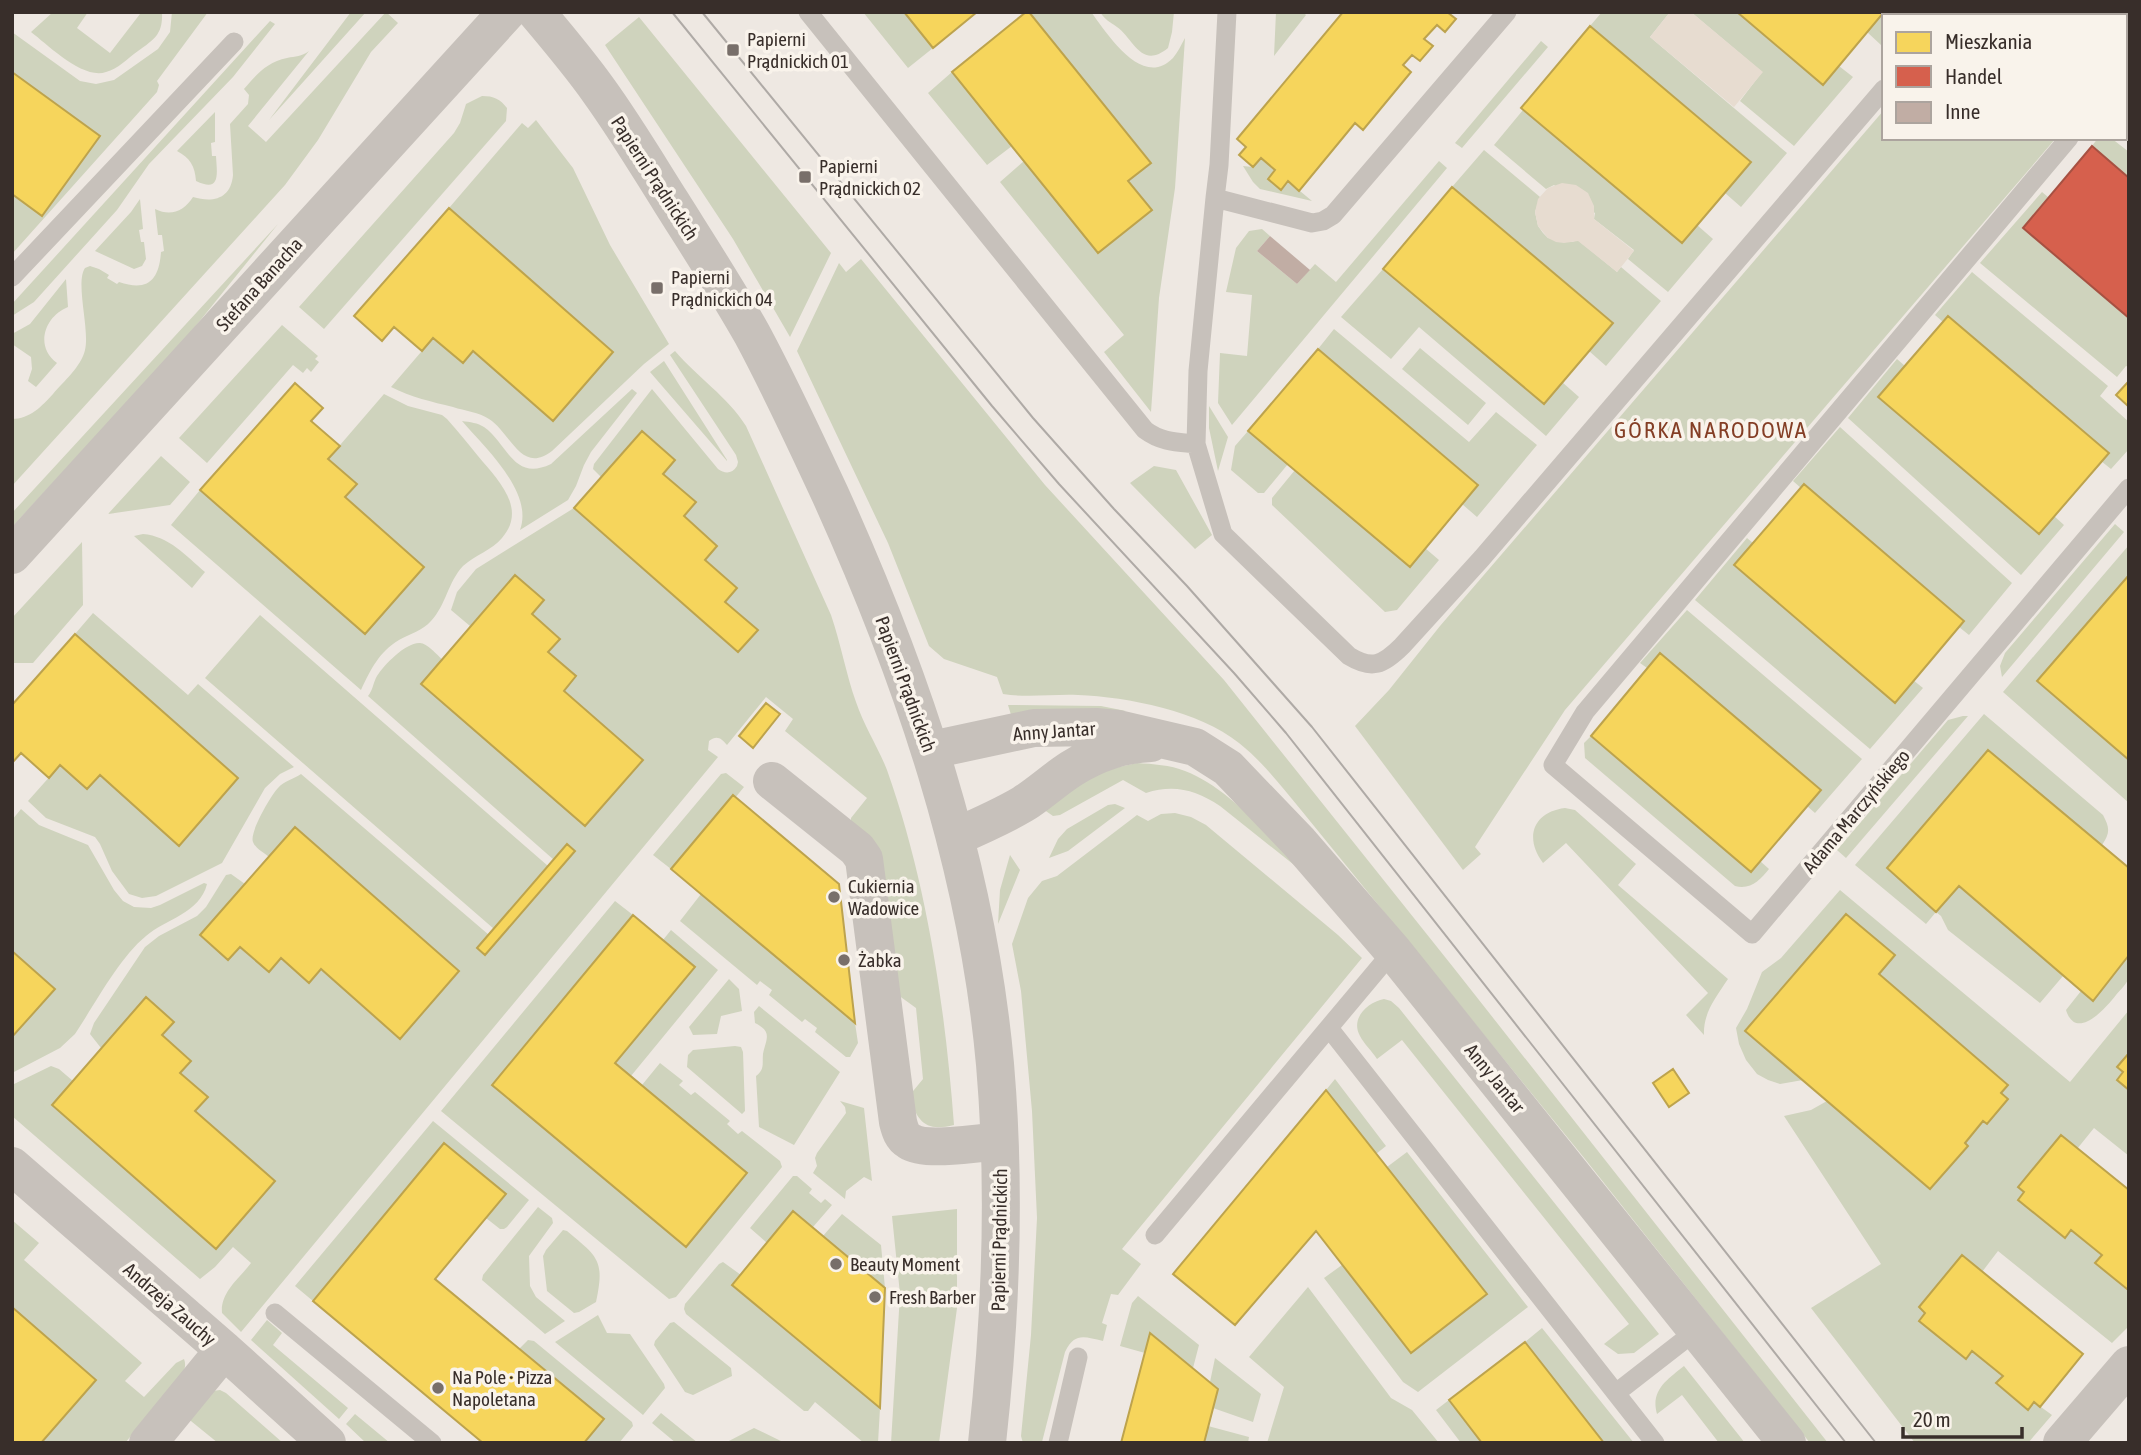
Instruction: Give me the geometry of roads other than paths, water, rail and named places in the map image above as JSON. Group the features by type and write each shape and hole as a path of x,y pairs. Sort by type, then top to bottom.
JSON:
{"street":[{"name":"Stefana Banacha","path":"12,555 507,12"},
{"name":"Papierni Prądnickich","path":"536,12 598,89 628,133 715,270 753,336 795,418 871,585 931,750 955,837 978,944 995,1064 1002,1202 1001,1272 996,1357 986,1443"},
{"name":"Anny Jantar","path":"931,750 1034,728 1071,726 1118,729 1195,747 1212,756 1246,784 1300,842 1393,951 1787,1443"},
{"name":"Anny Jantar","path":"955,837 1003,816 1068,771 1100,755 1134,744 1178,743"},
{"path":"772,781 857,849 864,859 898,1122 903,1136 911,1143 922,1146 999,1141"},
{"name":"Andrzeja Zauchy","path":"12,1166 327,1443"},
{"path":"148,1443 224,1350"},
{"path":"2063,1443 2129,1364"}],"lane":[{"path":"808,12 1145,430 1166,442 1196,444"},
{"path":"1227,12 1219,165 1198,371 1196,444 1223,534 1349,656 1363,664 1376,664 1390,659 1482,558 1882,91"},
{"path":"1215,198 1312,223 1333,215 1507,12"},
{"path":"12,277 233,42"},
{"name":"Adama Marczyńskiego","path":"2067,140 1585,712 1553,765 1752,934 2129,488"},
{"path":"1155,1235 1393,951"},
{"path":"1329,1028 1655,1443"},
{"path":"275,1313 432,1443"},
{"path":"1616,1393 1697,1330"},
{"path":"1058,1443 1078,1357"}],"tram line":[{"path":"672,12 992,406 1059,484 1286,733 1846,1443"},
{"path":"702,12 1033,418 1312,727 1876,1443"}],"place":[{"name":"Papierni Prądnickich 01","path":"733,50"},
{"name":"Papierni Prądnickich 02","path":"805,177"},
{"name":"Papierni Prądnickich 04","path":"657,288"},
{"name":"Cukiernia Wadowice","path":"834,897"},
{"name":"Żabka","path":"844,960"},
{"name":"Beauty Moment","path":"836,1264"},
{"name":"Fresh Barber","path":"875,1297"},
{"name":"Na Pole • Pizza Napoletana","path":"438,1388"}],"district":[{"name":"GÓRKA NARODOWA","path":"1711,430"}]}
